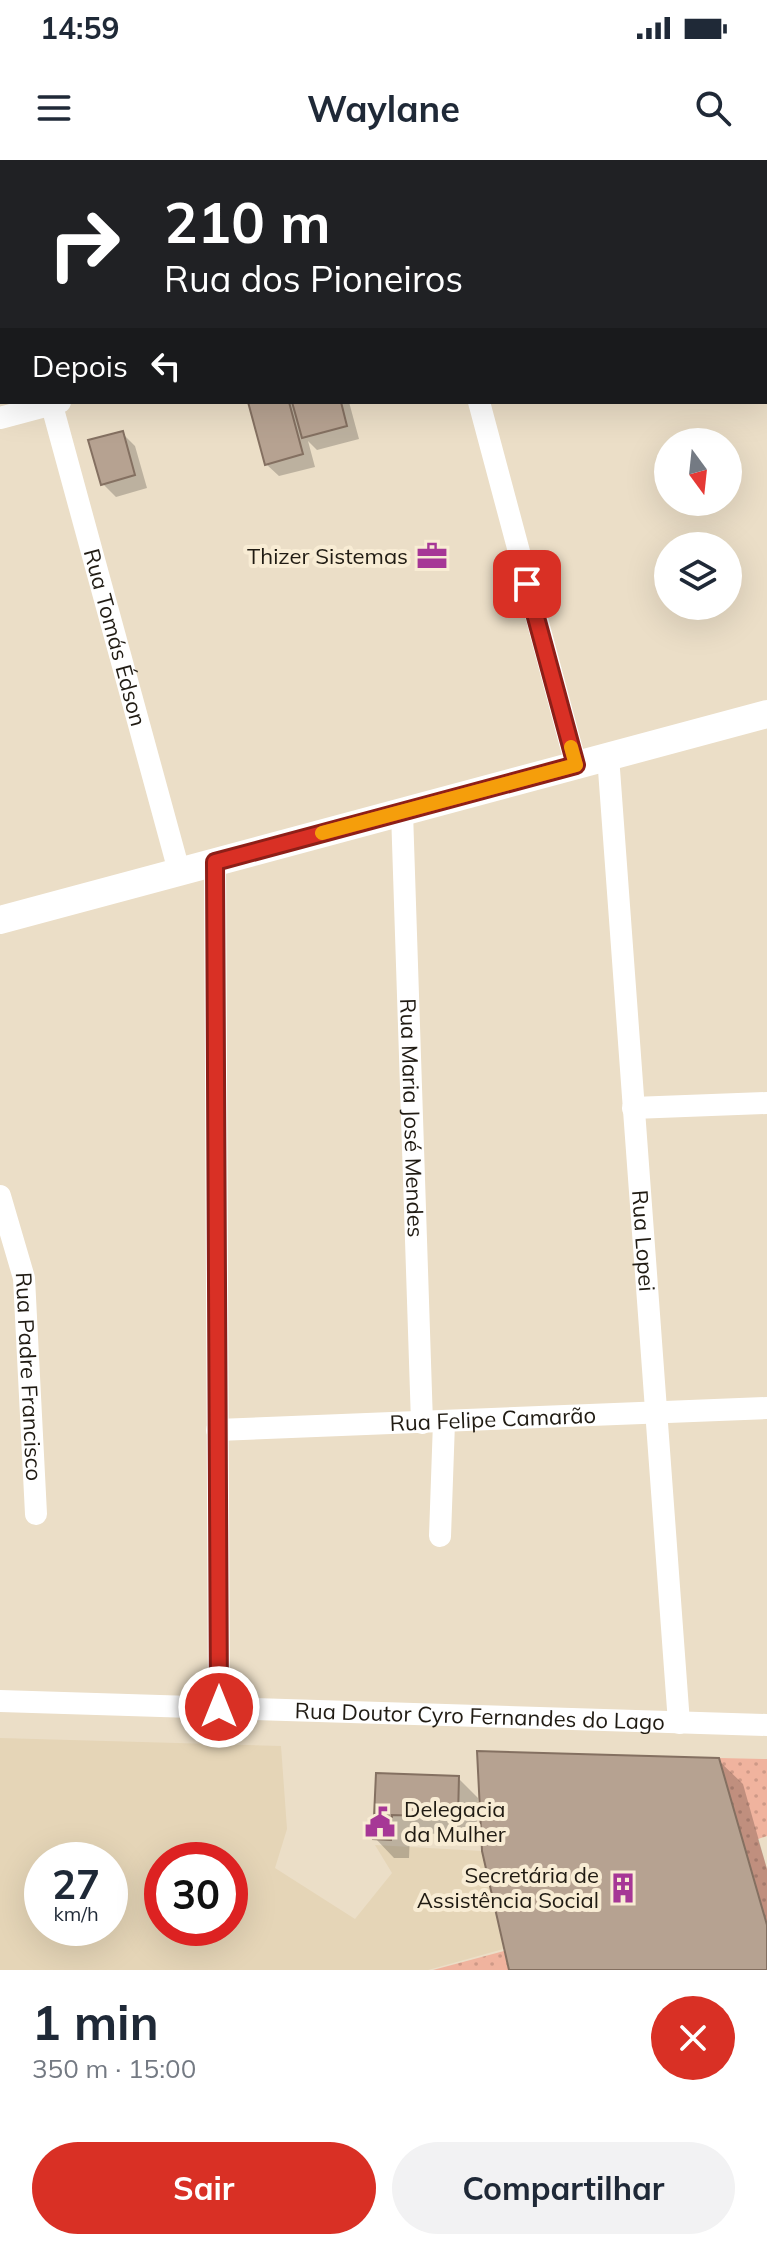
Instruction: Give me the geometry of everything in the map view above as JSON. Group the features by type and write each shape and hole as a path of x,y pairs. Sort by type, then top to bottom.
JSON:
{"street":[{"path":"0,418 50,404"},
{"name":"Rua Tomás Édson","path":"54,404 179,871"},
{"path":"480,404 576,765"},
{"path":"0,920 767,714"},
{"name":"Rua Lopei","path":"608,756 679,1723"},
{"name":"Rua Maria José Mendes","path":"402,812 440,1536"},
{"path":"215,862 219,1707"},
{"path":"633,1108 767,1103"},
{"name":"Rua Padre Francisco","path":"0,1196 24,1278 36,1514"},
{"name":"Rua Felipe Camarão","path":"217,1430 767,1408"},
{"name":"Rua Doutor Cyro Fernandes do Lago","path":"0,1701 767,1725"}],"shaded area":[{"path":"0,1738 281,1746 287,1829 275,1868 355,1919 392,1873 375,1845 482,1851 507,1948 428,1970 0,1970"},
{"path":"719,1758 767,1759 767,1836 758,1839 767,1869 767,1925"},
{"path":"504,1951 509,1970 433,1970"}],"building":[{"path":"249,404 290,404 303,454 265,465"},
{"path":"293,404 342,404 347,426 302,438"},
{"path":"123,431 135,475 101,485 88,440"},
{"name":"Secretária de Assistência Social","path":"477,1751 719,1758 767,1925 767,1970 509,1970 482,1851"},
{"path":"376,1773 459,1776 458,1817 392,1815 391,1840 373,1839"}],"slow traffic":[{"path":"322,833 576,765 571,747"}],"place":[{"name":"Thizer Sistemas","path":"432,556"},
{"name":"Delegacia da Mulher","path":"380,1822"},
{"name":"Secretária de Assistência Social","path":"623,1888"}],"route":[{"path":"219,1707 215,862 576,765 527,584"}]}
